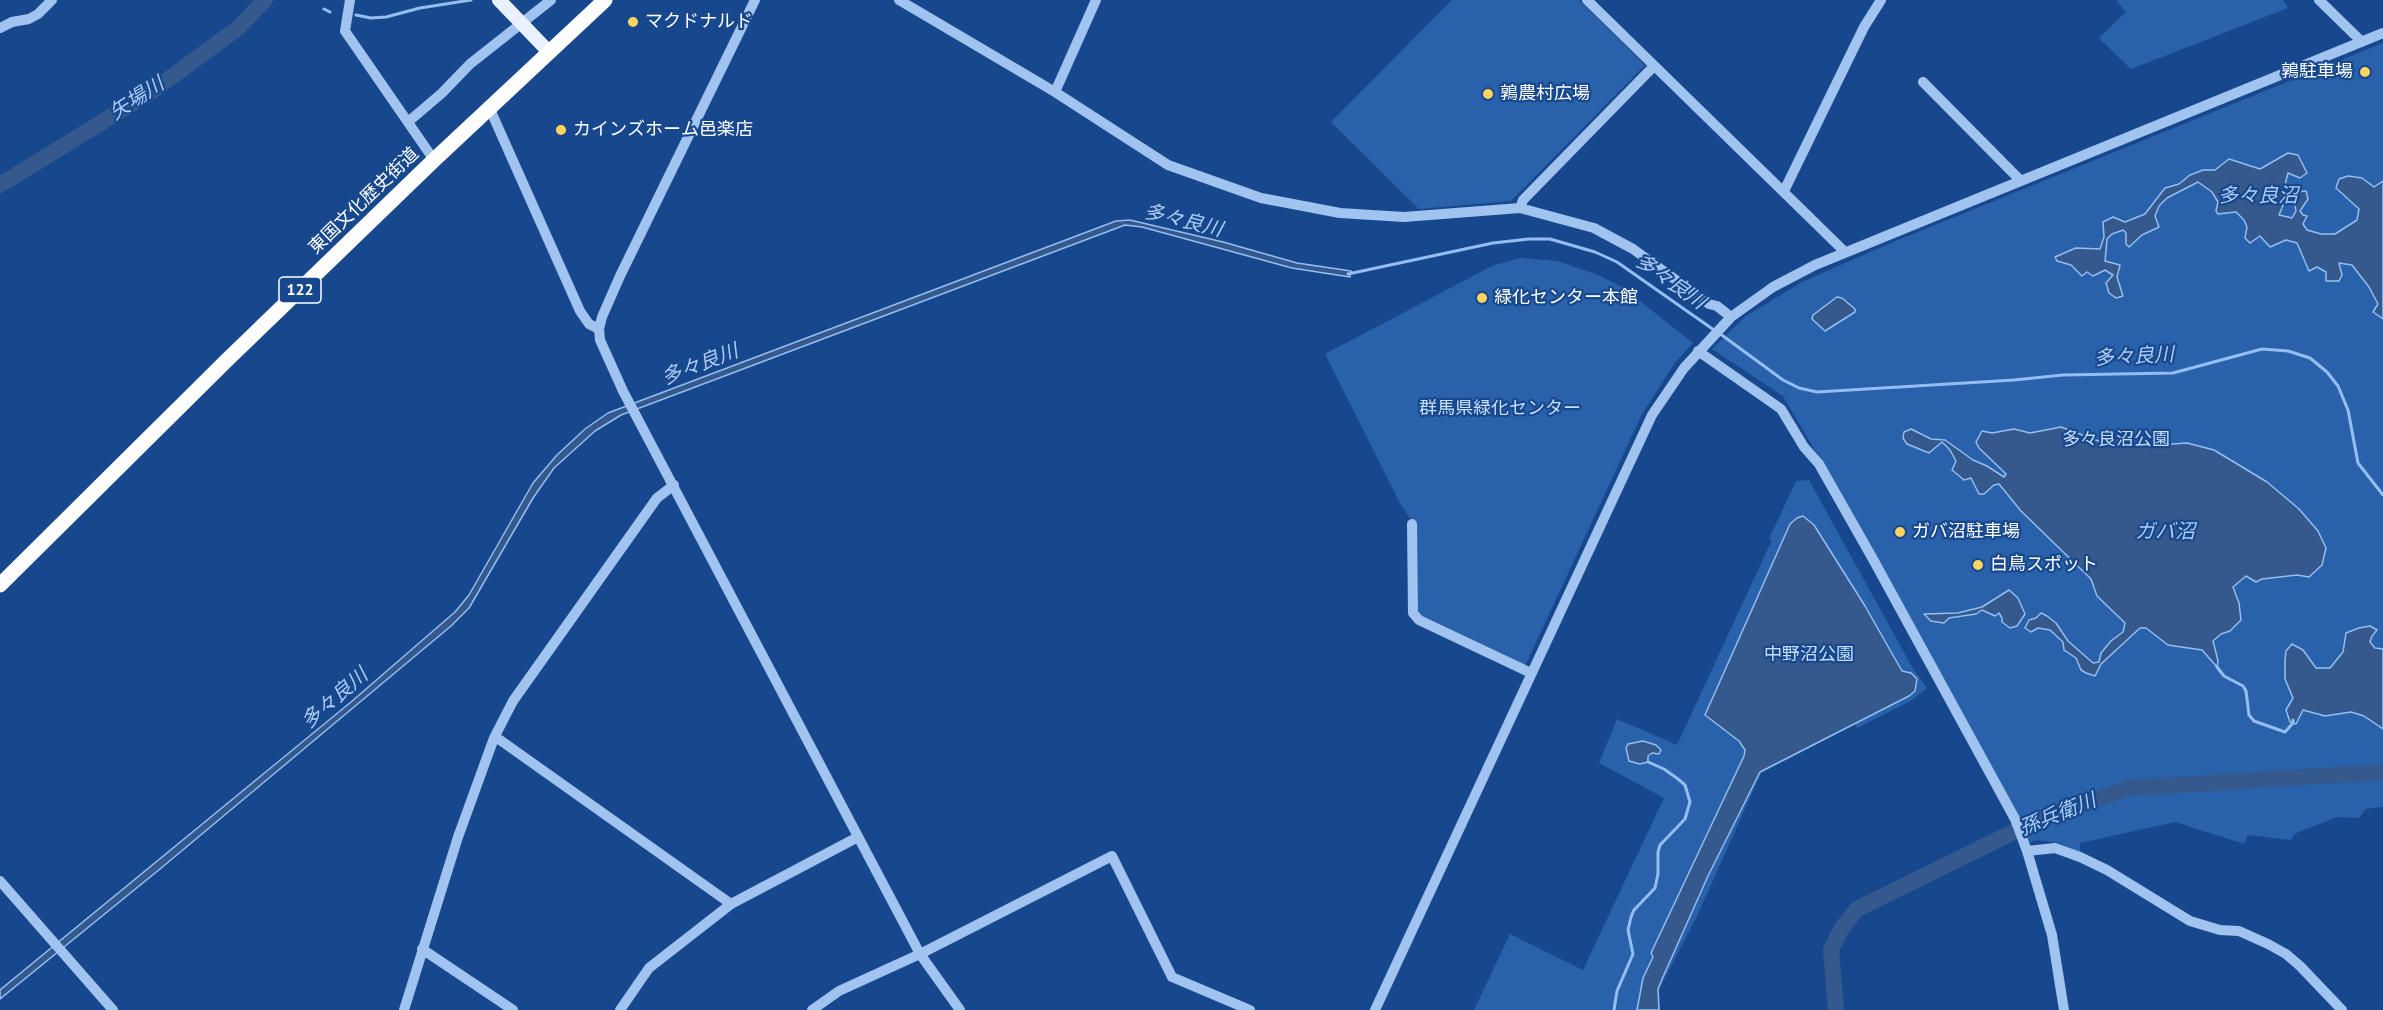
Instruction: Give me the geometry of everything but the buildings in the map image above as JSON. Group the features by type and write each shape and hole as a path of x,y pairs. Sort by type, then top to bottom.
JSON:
{"highway":[{"name":"東国文化歴史街道","path":"0,585 234,353 489,107 605,0"}],"main road":[{"path":"499,0 549,52"}],"street":[{"path":"0,28 12,22 29,19 52,0"},
{"path":"350,0 345,31 434,160"},
{"path":"408,122 442,93 470,64 551,0"},
{"path":"755,0 620,276 599,329 606,356 623,391 759,651 920,954 960,1010"},
{"path":"899,0 1055,92 1168,165 1262,198 1340,213 1404,217 1520,208 1593,228 1633,249 1709,304 1717,306 1730,319"},
{"path":"1055,92 1096,0"},
{"path":"1587,0 1845,252"},
{"path":"1784,191 1864,27 1881,0"},
{"path":"2319,0 2362,42"},
{"path":"1375,1010 1652,415 1672,382 1698,351 1730,319 1790,277 1845,252 2383,33"},
{"path":"1520,208 1523,200 1654,66"},
{"path":"1923,82 2020,180"},
{"path":"489,107 580,311 589,324 599,329"},
{"path":"1698,351 1777,404 1804,447 1813,457 1874,561 2015,819 2052,935 2064,1010"},
{"path":"404,1010 458,837 494,738 513,701 657,498 674,485"},
{"path":"1412,524 1413,613 1419,620 1531,673"},
{"path":"494,738 500,740 731,904"},
{"path":"620,1010 649,968 731,904 858,837"},
{"path":"2025,847 2055,848 2080,857 2107,870 2190,921 2220,930 2239,932 2268,944 2286,954 2300,966 2342,1010"},
{"path":"812,1010 839,991 920,954 1112,856 1172,977 1251,1010"},
{"path":"0,881 113,1010"},
{"path":"422,949 513,1010"}],"green space":[{"name":"鶉農村広場","path":"1452,0 1579,0 1645,65 1511,201 1419,209 1331,122"},
{"path":"2116,0 2283,0 2288,8 2131,69 2099,38 2126,12"},
{"name":"多々良沼公園","path":"2383,43 2383,807 2365,809 2359,818 2337,817 2294,834 2291,840 2248,835 2244,844 2175,822 2080,843 2080,852 2059,843 2038,840 2028,843 1845,502 1783,396 1712,349 1746,316 1802,282 1898,240"},
{"name":"群馬県緑化センター","path":"1520,258 1557,261 1598,275 1622,287 1693,343 1675,363 1642,414 1525,666 1422,616 1418,611 1415,532 1417,524 1409,517 1400,503 1325,354 1492,266"},
{"name":"中野沼公園","path":"1809,480 1912,667 1927,688 1912,700 1883,715 1857,728 1855,724 1761,773 1697,916 1659,989 1660,1010 1474,1010 1510,934 1583,970 1664,798 1599,763 1617,719 1677,745 1772,540 1769,539 1796,481"}],"water":[{"name":"多々良沼","path":"2288,153 2298,155 2307,173 2300,178 2288,173 2284,189 2286,198 2279,215 2292,218 2296,211 2294,199 2297,192 2306,191 2308,199 2300,211 2307,216 2303,224 2307,230 2321,234 2335,234 2357,220 2359,209 2336,188 2339,179 2348,176 2362,178 2374,187 2383,181 2383,319 2373,312 2378,304 2369,287 2352,265 2339,263 2342,275 2339,281 2326,281 2326,272 2317,267 2309,271 2297,243 2286,240 2270,247 2260,236 2250,243 2245,238 2247,227 2244,220 2236,212 2218,214 2216,211 2218,202 2212,192 2198,182 2167,198 2159,206 2155,216 2159,227 2142,235 2129,247 2126,244 2126,233 2123,230 2112,234 2107,239 2105,261 2120,265 2117,277 2123,296 2116,298 2109,293 2106,283 2113,275 2105,270 2093,276 2087,272 2082,276 2071,265 2057,261 2055,257 2076,248 2100,249 2104,237 2103,222 2113,217 2125,222 2145,214 2165,188 2179,184 2190,175 2203,170 2215,170 2229,159 2260,169"},
{"path":"1130,220 1223,242 1297,263 1351,271 1350,277 1292,268 1142,227 1125,225 621,415 595,431 554,468 533,498 469,608 451,626 0,999 0,990 351,702 455,612 469,595 533,483 557,455 585,429 608,413 1116,221"},
{"path":"1837,297 1842,298 1855,309 1855,312 1825,331 1812,319 1813,315"},
{"name":"ガバ沼","path":"2061,427 2104,443 2143,446 2187,443 2214,450 2267,482 2299,509 2318,531 2326,548 2322,565 2309,577 2297,575 2262,579 2256,582 2246,576 2233,587 2239,603 2241,620 2230,631 2221,634 2213,641 2218,661 2217,667 2202,650 2168,645 2146,628 2140,628 2101,664 2095,676 2086,673 2081,670 2076,658 2064,650 2063,642 2050,630 2038,628 2031,632 2025,628 2029,620 2041,613 2056,623 2068,641 2093,663 2099,662 2101,653 2123,632 2125,623 2097,596 2091,579 2021,511 1999,484 1994,485 1984,494 1979,494 1971,478 1964,480 1952,470 1956,461 1942,442 1929,453 1907,444 1903,438 1904,432 1911,429 1931,439 1945,440 1973,460 2004,477 2006,474 1979,448 1976,442 1982,431 1992,433 2014,429 2030,433"},
{"path":"1803,516 1814,525 1865,606 1902,671 1911,673 1917,679 1915,691 1760,772 1708,876 1663,977 1658,989 1659,1010 1637,1010 1643,978 1653,957 1651,953 1744,756 1745,750 1739,741 1705,715 1790,524"},
{"path":"2009,590 2018,598 2025,614 2017,626 2010,628 2002,622 1999,613 1995,616 1982,610 1976,614 1949,618 1944,623 1931,621 1924,614 1958,613 1982,607"},
{"path":"2370,626 2377,630 2370,642 2375,648 2383,649 2383,729 2364,716 2351,712 2325,716 2303,710 2296,724 2290,722 2286,710 2293,698 2285,679 2286,651 2292,644 2303,650 2316,668 2330,668 2343,652 2346,633"},
{"path":"1643,741 1656,745 1661,750 1659,754 1652,753 1648,756 1648,762 1640,764 1629,761 1626,748 1628,744"}],"waterway":[{"name":"矢場川","path":"0,185 151,92 238,28 265,0"},
{"path":"356,15 371,18 386,17 420,8 471,0"},
{"path":"324,9 330,12"},
{"name":"多々良川","path":"1348,274 1493,243 1550,239 1595,252 1617,262 1714,330"},
{"name":"多々良川","path":"1719,333 1783,380 1799,388 1817,392 2063,375 2173,373 2262,349 2288,351 2310,358 2327,372 2338,386 2348,410 2358,463 2383,495"},
{"path":"2217,667 2224,676 2243,686 2246,691 2249,715 2254,721 2285,732 2293,720"},
{"path":"1614,1010 1617,991 1633,954 1628,930 1631,917 1634,910 1655,888 1660,845 1685,819 1690,802 1685,785 1664,769 1648,762"},
{"name":"孫兵衛川","path":"1836,1010 1831,950 1841,929 1857,909 2048,815 2130,788 2383,772"}],"place":[{"name":"マクドナルド","path":"633,22"},
{"name":"鶉駐車場","path":"2365,72"},
{"name":"鶉農村広場","path":"1488,94"},
{"name":"カインズホーム邑楽店","path":"561,130"},
{"name":"緑化センター本館","path":"1482,298"},
{"name":"ガバ沼駐車場","path":"1900,532"},
{"name":"白鳥スポット","path":"1978,565"}]}
